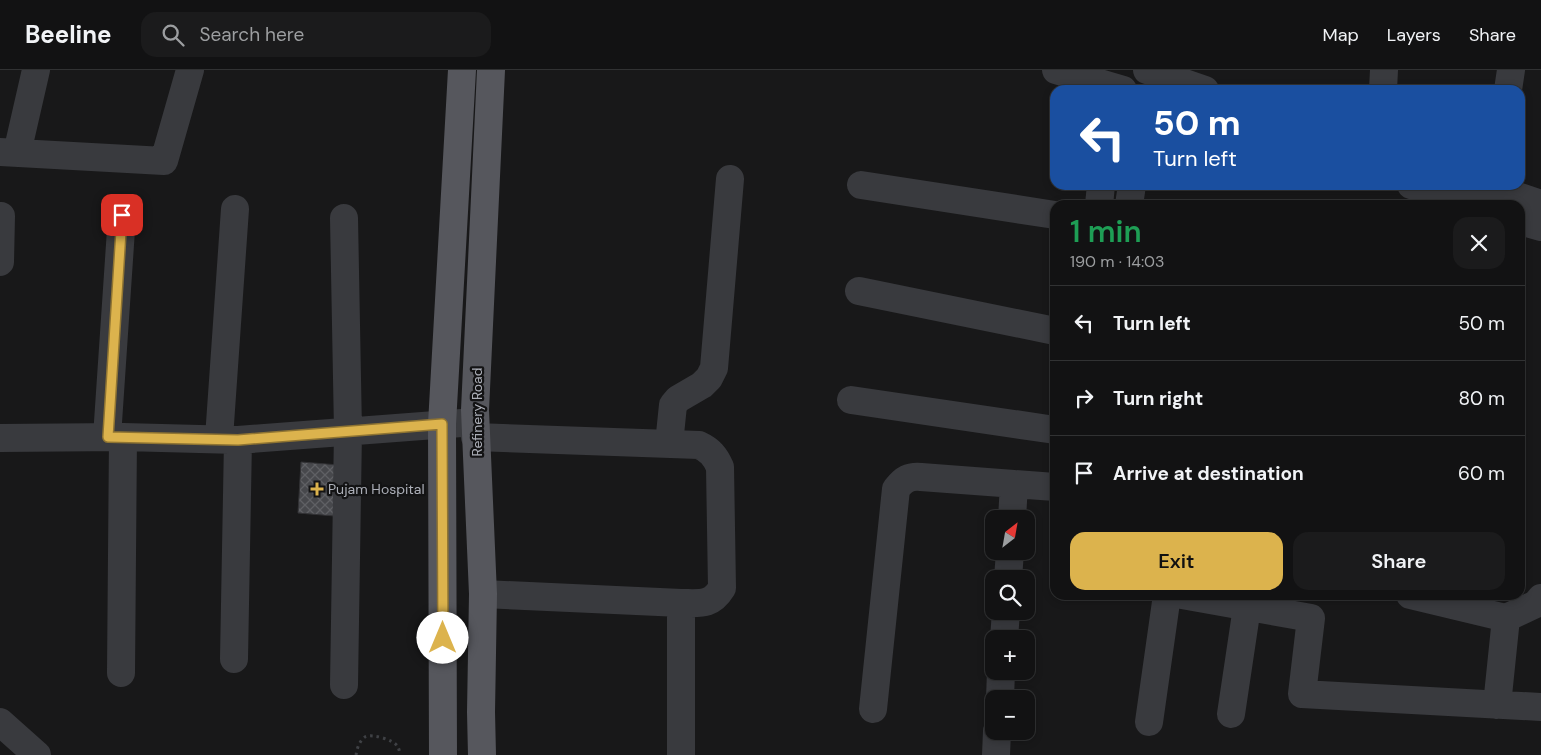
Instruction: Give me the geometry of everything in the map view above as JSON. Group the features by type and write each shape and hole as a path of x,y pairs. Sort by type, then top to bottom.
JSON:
{"main road":[{"path":"443,755 442,424 462,70"},
{"name":"Refinery Road","path":"482,755 483,594 475,430 491,70"}],"street":[{"path":"36,70 8,152 164,161 190,70"},
{"path":"1056,70 1106,84"},
{"path":"1147,70 1190,85"},
{"path":"1383,85 1384,70"},
{"path":"1509,85 1511,70"},
{"path":"669,444 673,405 678,399 702,385 709,378 714,368 730,179"},
{"path":"861,185 1050,214"},
{"path":"1431,190 1467,199"},
{"path":"1503,190 1541,204"},
{"path":"234,659 229,439 235,209"},
{"path":"121,673 115,437 122,215"},
{"path":"0,262 1,216"},
{"path":"344,218 348,431 344,685"},
{"path":"1525,222 1541,227"},
{"path":"859,291 1050,330"},
{"path":"851,400 1050,429"},
{"path":"0,438 115,437 229,439 442,424 475,430 699,445 708,449 715,457 720,467 722,588 716,597 707,603 483,594"},
{"path":"873,709 896,489 903,479 911,476 1050,488"},
{"path":"1013,510 1014,484"},
{"path":"1431,600 1506,618 1536,604 1541,598"},
{"path":"1149,722 1165,600"},
{"path":"1209,600 1311,618 1302,694 1541,708"},
{"path":"681,603 681,755"},
{"path":"1231,714 1247,607"},
{"path":"1497,705 1506,618"},
{"path":"0,722 37,755"},
{"path":"996,755 997,740"}],"path":[{"path":"356,755 360,742 370,735 390,740 398,747 400,755"}],"building":[{"path":"301,462 339,465 335,516 298,513"}],"place":[{"name":"Pujam Hospital","path":"317,489"}],"route":[{"path":"122,215 108,437 219,438 238,440 442,424 443,638"}]}
